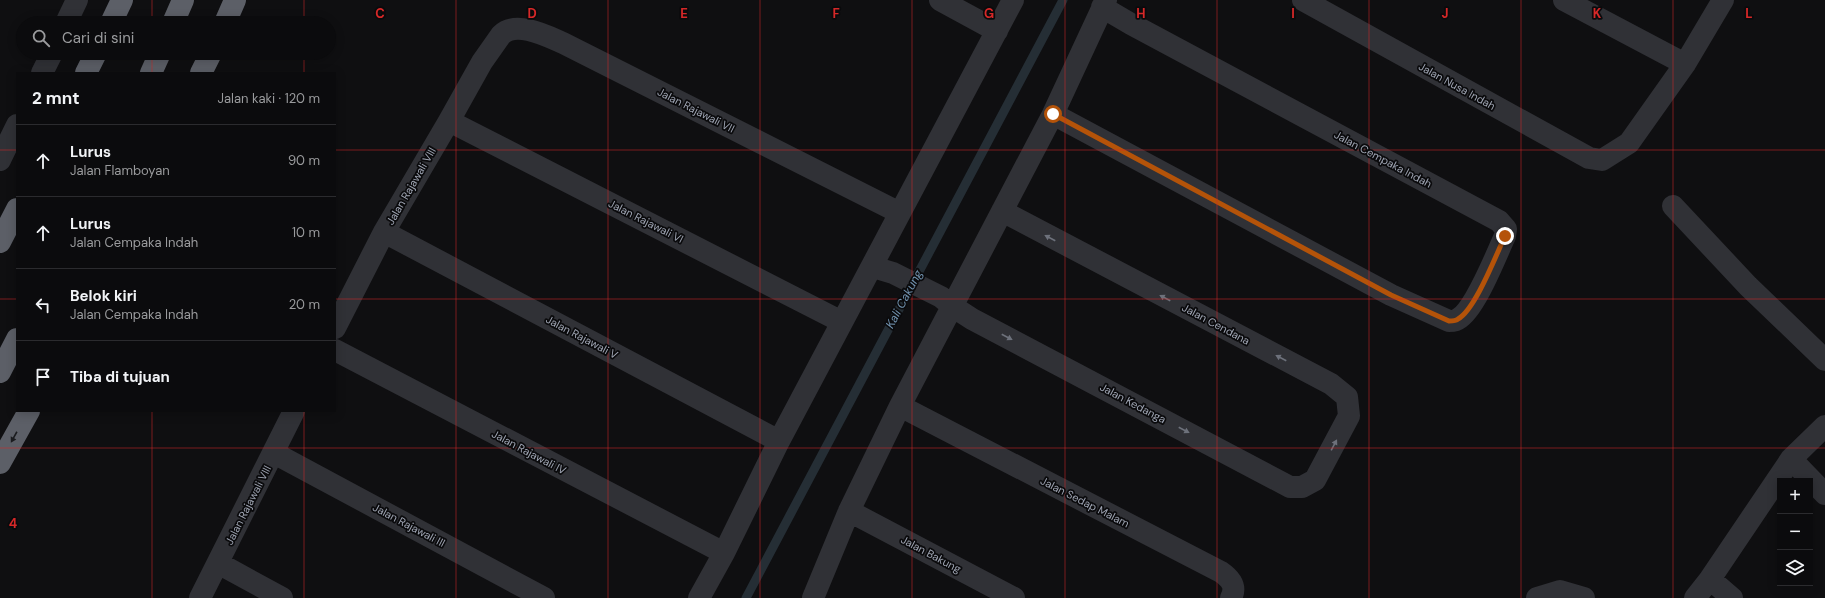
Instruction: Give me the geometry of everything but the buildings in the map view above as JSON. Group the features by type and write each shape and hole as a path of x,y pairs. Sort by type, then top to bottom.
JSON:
{"highway":[{"path":"114,16 122,0"},
{"path":"176,16 184,0"},
{"path":"228,16 235,0"},
{"path":"86,72 92,60"},
{"path":"151,72 157,60"},
{"path":"202,72 208,60"},
{"path":"0,242 16,211"},
{"path":"0,372 16,341"},
{"path":"0,463 28,412"}],"street":[{"path":"69,16 77,0"},
{"path":"940,0 997,31"},
{"path":"699,598 724,553 779,441 842,322 883,270 900,213 1013,0"},
{"name":"Jalan Nusa Indah","path":"1303,0 1589,158 1602,160 1629,143 1685,64"},
{"path":"1564,0 1685,64 1723,0"},
{"path":"813,598 849,511 900,406 946,301 1002,211 1053,114 1104,3"},
{"name":"Jalan Cempaka Indah","path":"1053,114 1391,295 1449,321 1458,320 1467,311 1479,292 1505,236 1506,229 1499,221 1131,24 1104,3"},
{"name":"Jalan Rajawali VII","path":"492,46 505,32 513,29 538,32 900,213"},
{"name":"Jalan Rajawali VIII","path":"336,326 384,232 492,46"},
{"path":"42,72 48,60"},
{"name":"Jalan Rajawali VI","path":"449,121 842,322"},
{"path":"0,160 16,128"},
{"path":"1673,206 1748,286 1825,360"},
{"name":"Jalan Cendana","path":"1002,211 1331,384 1347,397 1349,416 1315,480"},
{"name":"Jalan Rajawali V","path":"384,232 779,441"},
{"name":"Jalan Kedanga","path":"883,270 946,301 972,319 1290,487 1302,487 1315,480"},
{"name":"Jalan Rajawali IV","path":"336,351 724,553"},
{"name":"Jalan Sedap Malam","path":"900,406 1221,572 1232,582 1234,588 1231,598"},
{"name":"Jalan Rajawali VIII","path":"200,598 294,412"},
{"path":"1695,598 1710,579 1791,459 1825,426"},
{"name":"Jalan Rajawali III","path":"274,453 544,598"},
{"path":"1791,459 1825,494"},
{"name":"Jalan Bakung","path":"849,511 1014,598"},
{"path":"218,563 282,598"},
{"path":"1710,579 1732,598"},
{"path":"1537,598 1560,591 1584,598"}],"waterway":[{"name":"Kali Cakung","path":"746,598 1063,0"}],"route":[{"path":"1053,114 1093,137 1391,295 1449,321 1458,320 1467,311 1479,292 1505,236"}]}
